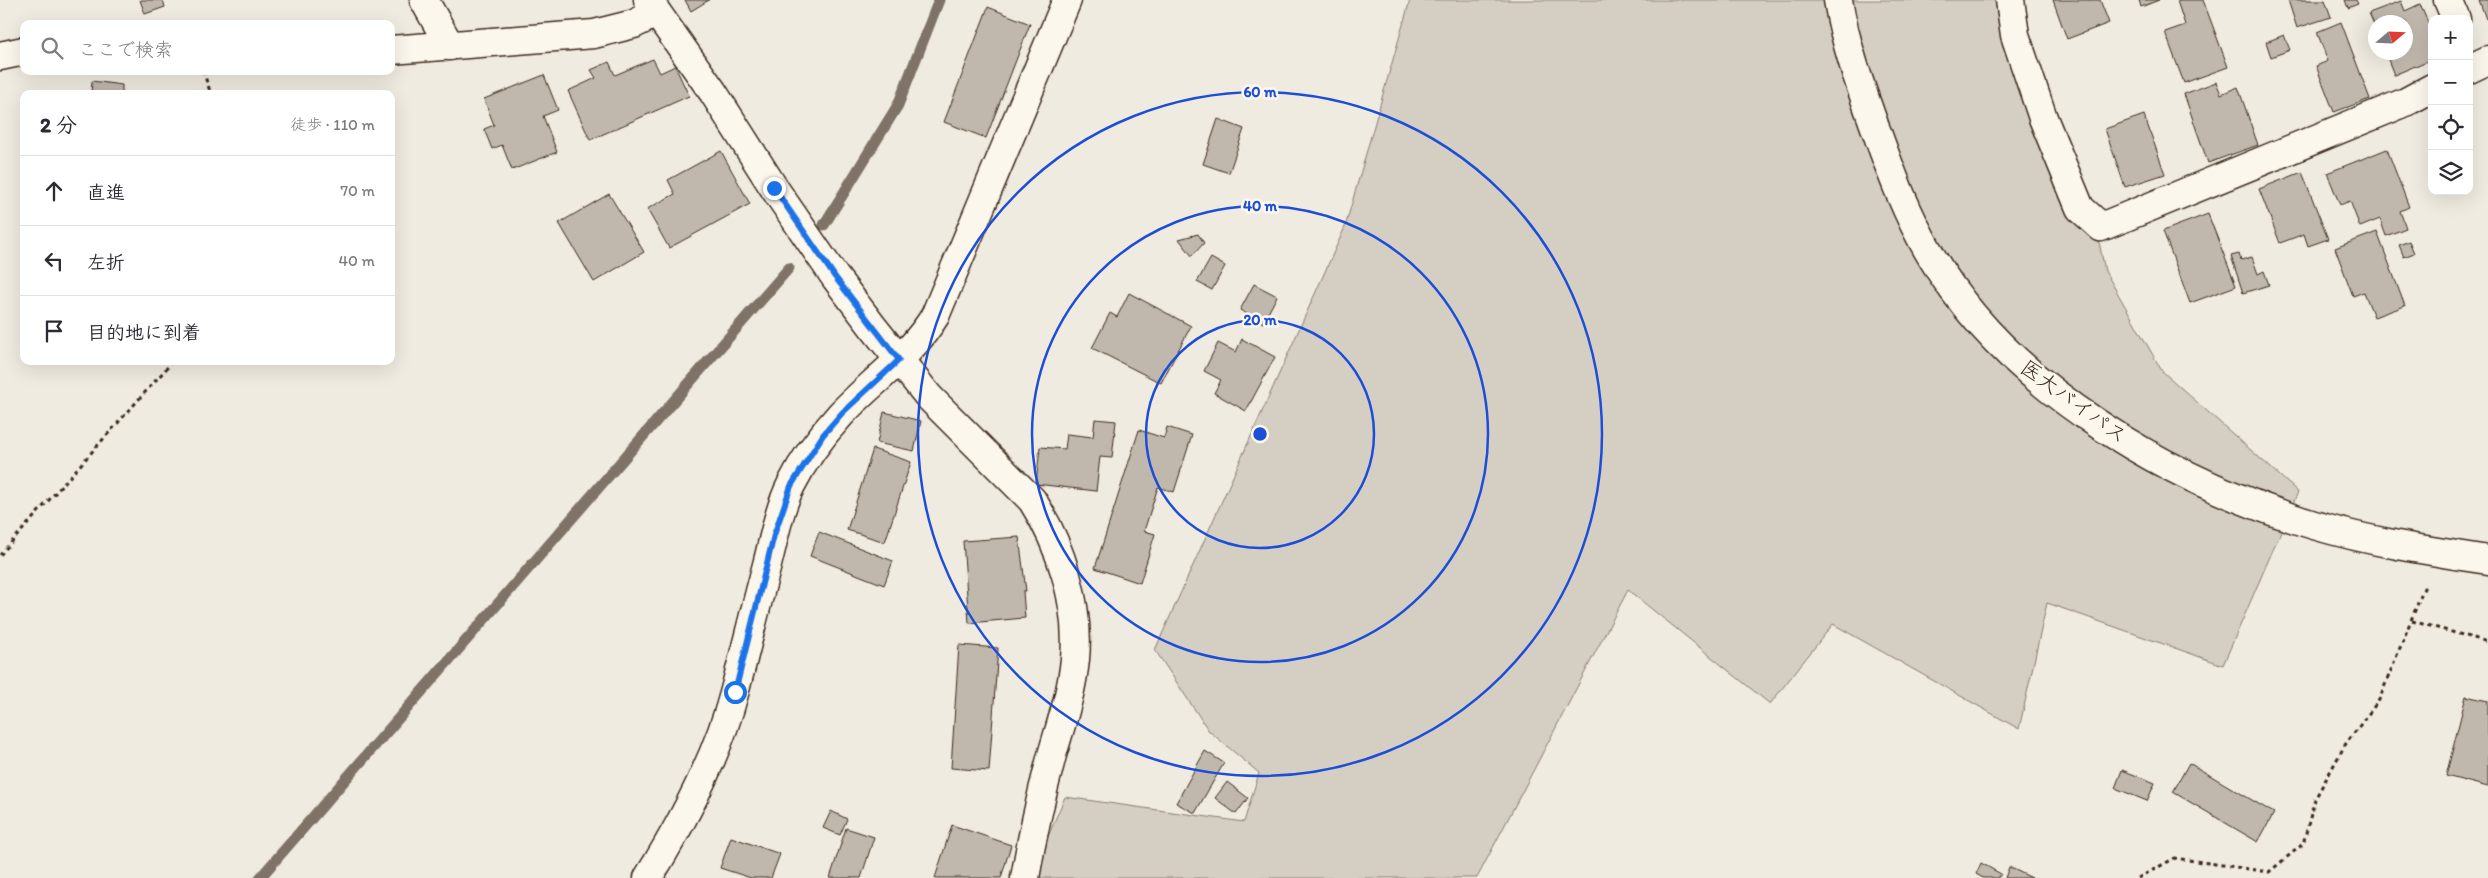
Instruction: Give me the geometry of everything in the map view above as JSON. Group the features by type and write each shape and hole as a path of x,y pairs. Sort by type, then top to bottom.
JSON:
{"street":[{"path":"424,0 450,46"},
{"path":"648,878 678,830 721,734 735,692 774,535 791,486 829,427 921,339 935,316 1067,0"},
{"name":"医大バイパス","path":"1838,0 1859,82 1908,213 1930,254 1954,290 1982,325 2019,362 2057,394 2100,425 2148,454 2195,478 2265,509 2353,536 2488,560"},
{"path":"2010,0 2014,34 2043,118 2080,208 2102,227 2397,106 2428,90"},
{"path":"2448,0 2454,15"},
{"path":"395,50 594,34 634,24 652,6 713,92 774,188 835,277 928,397 1032,500 1045,519 1053,538 1071,596 1075,650 1072,678 1036,818 1025,878"},
{"path":"0,56 20,52"}],"path":[{"path":"204,75 210,90"},
{"path":"0,555 169,365"},
{"path":"2138,878 2175,858 2269,872 2302,844 2315,799 2345,745 2379,700 2412,621 2436,552"},
{"path":"2412,621 2488,642"}],"shaded area":[{"path":"1410,0 2003,0 2097,232 2105,271 2162,371 2298,492 2223,665 2047,603 2019,729 1833,624 1770,704 1628,590 1477,878 1030,878 1065,797 1244,822 1259,773 1209,731 1155,650 1345,227"}],"building":[{"path":"140,0 163,0 165,7 145,14"},
{"path":"685,0 709,0 691,11"},
{"path":"2053,0 2100,0 2109,23 2067,39"},
{"path":"2139,0 2159,0 2141,7"},
{"path":"2203,0 2228,67 2184,83 2165,32 2185,25 2177,1"},
{"path":"2288,0 2325,0 2331,17 2297,28"},
{"path":"2345,0 2356,0 2358,4 2348,8"},
{"path":"2479,0 2488,0 2488,18 2486,19"},
{"path":"2401,1 2405,11 2420,4 2428,23 2428,61 2394,75 2388,60 2413,60 2413,15 2370,15 2369,13"},
{"path":"988,7 1030,24 986,138 944,122"},
{"path":"2341,22 2370,99 2334,112 2316,66 2328,61 2317,32"},
{"path":"2284,35 2290,50 2271,57 2266,42"},
{"path":"653,59 660,73 675,66 689,96 590,140 568,91 596,78 591,70 609,62 615,75"},
{"path":"544,75 558,110 543,116 557,152 512,170 502,145 492,149 484,129 494,125 484,99"},
{"path":"92,81 122,85 122,90 91,90"},
{"path":"2216,82 2221,94 2238,87 2258,145 2208,163 2184,94"},
{"path":"2144,115 2165,174 2125,187 2105,129"},
{"path":"1218,119 1244,129 1229,173 1203,164"},
{"path":"2387,149 2409,207 2400,211 2406,228 2386,236 2380,219 2360,227 2350,201 2340,205 2327,173"},
{"path":"721,151 750,204 669,248 647,209 675,194 668,180"},
{"path":"2302,172 2328,239 2308,246 2304,234 2280,243 2259,189"},
{"path":"609,194 644,252 594,282 559,223"},
{"path":"2208,214 2236,286 2190,303 2163,231"},
{"path":"2377,232 2405,306 2374,317 2364,292 2353,296 2335,248"},
{"path":"1198,234 1204,243 1192,256 1179,239"},
{"path":"2409,241 2414,253 2404,257 2399,245"},
{"path":"2239,254 2241,260 2252,257 2258,274 2264,271 2269,285 2243,293 2231,256"},
{"path":"1211,258 1225,266 1212,290 1197,282"},
{"path":"1254,284 1277,296 1263,323 1240,310"},
{"path":"1129,293 1191,326 1161,383 1092,348 1110,313 1117,317"},
{"path":"1242,339 1275,357 1246,411 1214,393 1221,380 1204,371 1218,343 1236,352"},
{"path":"884,412 921,421 914,451 877,443"},
{"path":"1095,419 1116,421 1112,458 1100,457 1096,491 1036,484 1040,447 1065,449 1067,434 1093,437"},
{"path":"1167,427 1192,435 1174,492 1158,487 1144,531 1155,534 1140,583 1095,568 1139,430 1164,438"},
{"path":"873,449 911,462 885,542 847,530"},
{"path":"819,532 893,561 884,585 810,556"},
{"path":"1019,537 1026,591 1023,591 1025,618 969,623 963,541"},
{"path":"959,645 998,648 989,771 951,768"},
{"path":"2466,696 2488,701 2488,787 2446,776"},
{"path":"1205,751 1224,763 1195,813 1176,803"},
{"path":"2189,763 2274,813 2258,842 2173,792"},
{"path":"2122,770 2155,783 2147,801 2115,788"},
{"path":"1227,782 1248,798 1236,814 1215,798"},
{"path":"831,811 847,819 840,835 823,828"},
{"path":"952,825 1011,845 1001,878 935,878"},
{"path":"846,828 874,837 861,878 830,878"},
{"path":"731,837 780,854 771,878 751,878 720,868"},
{"path":"1981,863 2001,874 1998,878 1983,878 1976,874"},
{"path":"2009,867 2032,878 2005,878"}],"waterway":[{"path":"824,225 898,105 939,0"},
{"path":"260,878 789,268"}],"route":[{"path":"735,692 774,535 791,486 823,435 842,413 899,360 835,277 774,188"}]}
